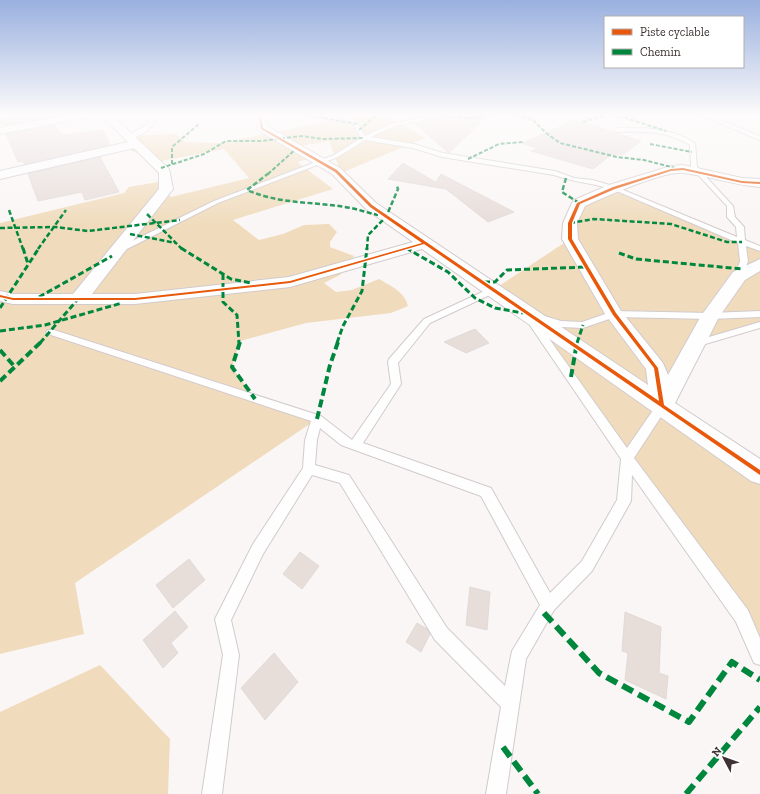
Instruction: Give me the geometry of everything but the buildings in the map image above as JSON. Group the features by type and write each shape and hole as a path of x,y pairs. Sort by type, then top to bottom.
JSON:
{"street":[{"path":"0,175 94,151"},
{"path":"78,299 166,189 166,172 144,151"},
{"path":"301,151 336,171 371,206 760,473"},
{"path":"662,406 656,368 614,314 570,238 570,223 579,203 614,188 671,170 683,170 742,182 760,183"},
{"path":"0,296 13,299 135,299 290,282 425,243"},
{"path":"662,406 710,316 739,276 760,264"}],"lane":[{"path":"117,250 216,202 336,156 344,151"},
{"path":"430,151 442,155 555,173 573,180 591,181 614,188 760,249"},
{"path":"693,151 694,167 730,206 731,217 740,227 744,261 739,276"},
{"path":"355,445 396,384 393,362 427,321 493,290"},
{"path":"527,313 561,324 583,325 614,314 710,316 760,314"},
{"path":"527,313 627,458 742,616 760,657"},
{"path":"695,344 760,325"},
{"path":"51,332 317,419 345,442 486,492 548,605"},
{"path":"496,794 518,657 548,605 587,566 624,501 627,458 662,406"},
{"path":"212,794 232,654 223,619 258,549 309,469 311,440 317,419"},
{"path":"309,469 344,479 441,634 510,703"}],"shaded area":[{"path":"132,151 213,151 157,162"},
{"path":"226,151 307,151 315,157 297,162 333,189 233,220 259,240 283,234 304,225 329,224 337,232 330,242 330,247 354,256 340,275 324,283 336,292 352,290 379,279 401,293 408,306 391,313 306,323 240,341 232,367 255,399 317,419 75,583 84,634 0,654 0,223 124,193 129,187 158,182 171,197 249,178"},
{"path":"333,151 394,151 341,173"},
{"path":"614,188 760,249 760,325 695,344 662,406 760,473 760,658 742,616 527,313 493,290 570,239 579,203"},
{"path":"100,665 170,739 168,794 0,794 0,712"}],"marked path":[{"path":"172,151 172,164"},
{"path":"161,168 212,151"},
{"path":"294,151 275,169 247,190 273,200 298,204 337,206 378,215"},
{"path":"468,159 484,151"},
{"path":"597,151 617,157 644,160 675,168"},
{"path":"687,151 692,152"},
{"path":"566,178 562,192 579,203"},
{"path":"317,419 330,365 343,326 362,291 368,235 386,217 398,189 397,186"},
{"path":"9,210 28,264"},
{"path":"0,308 30,260 66,210"},
{"path":"147,214 181,248 231,279 251,283"},
{"path":"570,223 594,219 671,224 727,242 742,242"},
{"path":"0,228 55,227 88,231 180,220"},
{"path":"130,234 176,243"},
{"path":"406,248 448,272 475,298 495,308 523,313"},
{"path":"619,253 636,259 742,269"},
{"path":"39,297 112,256"},
{"path":"484,282 495,282 507,270 587,267"},
{"path":"223,274 223,302 237,315 240,341 232,367 255,399"},
{"path":"0,381 51,332 78,299"},
{"path":"0,331 45,325 122,303"},
{"path":"571,377 578,338 583,325"},
{"path":"0,350 14,366"},
{"path":"544,613 599,673 689,722 732,662 760,680"},
{"path":"686,794 760,707"},
{"path":"503,747 538,794"}],"cycle path":[{"path":"302,151 336,171 371,206 760,473"},
{"path":"662,406 656,368 614,314 570,239 570,223 579,203 614,188 671,170 683,169 742,182 760,183"},
{"path":"0,296 13,299 135,299 290,282 425,243"}]}
